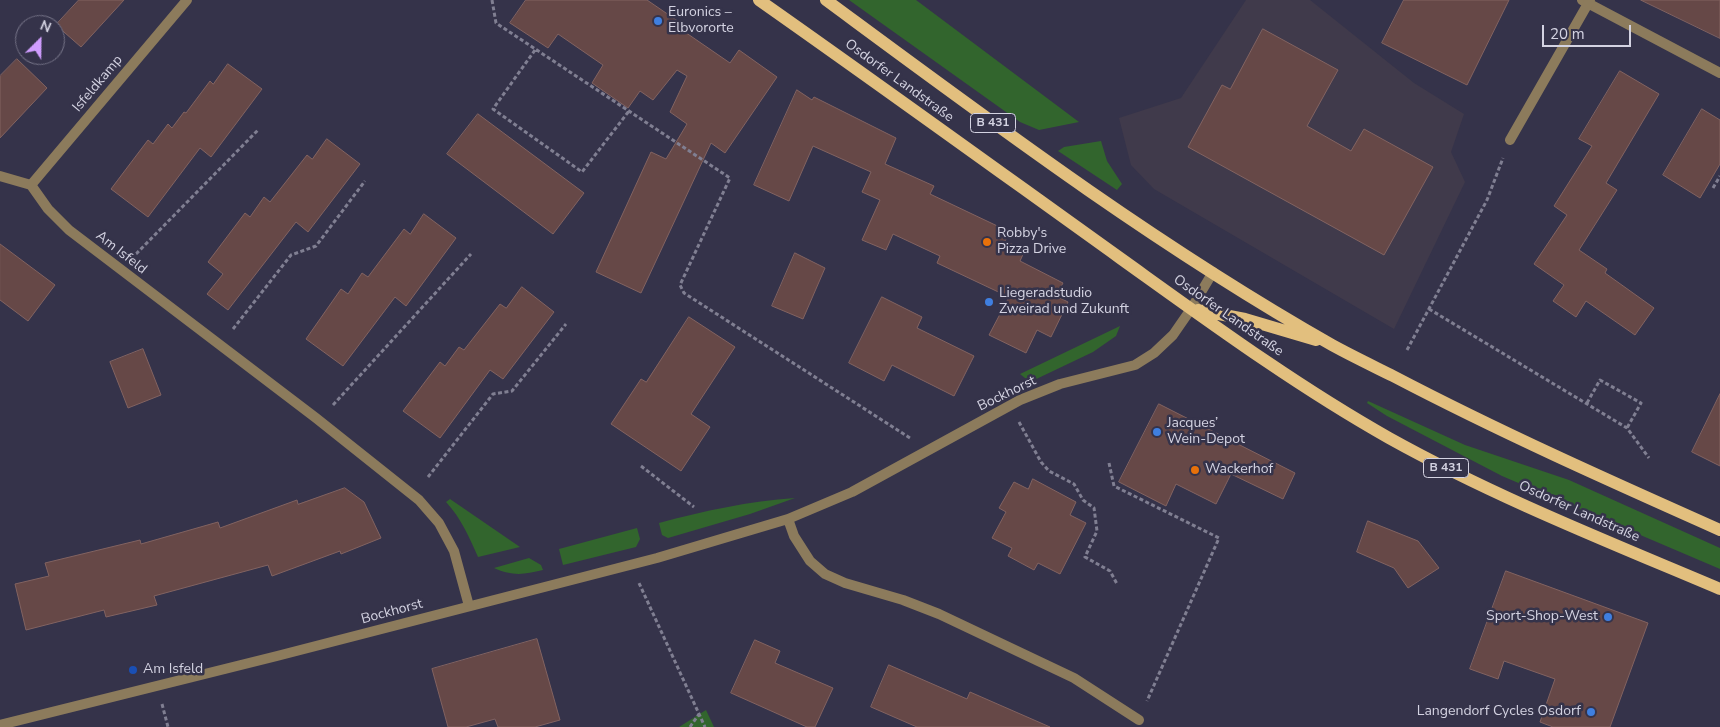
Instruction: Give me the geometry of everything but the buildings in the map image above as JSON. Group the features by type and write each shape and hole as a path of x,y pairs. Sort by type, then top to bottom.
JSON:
{"main road":[{"name":"Osdorfer Landstraße","path":"759,0 1191,309 1337,408 1390,439 1453,471 1572,527 1720,590"},
{"name":"Osdorfer Landstraße","path":"826,0 1026,148 1213,272 1333,345 1479,420 1720,530"},
{"path":"1191,309 1245,319 1333,345"}],"street":[{"name":"Isfeldkamp","path":"31,185 187,0"},
{"path":"1510,140 1587,1 1720,73"},
{"path":"0,176 31,185"},
{"name":"Am Isfeld","path":"31,185 48,209 68,230 316,418 419,500 439,523 454,551 470,606"},
{"name":"Bockhorst","path":"0,725 657,558 788,519 852,492 1020,400 1060,384 1135,365 1154,353 1173,335 1213,272"},
{"path":"788,519 794,536 810,561 825,574 846,583 903,600 939,614 1074,678 1139,720"}],"path":[{"path":"492,0 496,23 730,178 680,285 684,293 912,438"},
{"path":"535,50 493,109 582,172 629,111"},
{"path":"136,254 259,129"},
{"path":"1407,350 1487,200 1510,140"},
{"path":"1713,188 1720,176"},
{"path":"233,329 291,255 316,246 366,182"},
{"path":"333,405 471,254"},
{"path":"1429,309 1627,428 1649,458"},
{"path":"428,477 494,394 512,391 566,324"},
{"path":"1587,403 1600,380 1641,403 1627,428"},
{"path":"1019,421 1041,462 1049,471 1074,484 1084,500 1094,508 1097,531 1085,557 1110,571 1117,584"},
{"path":"1109,463 1114,486 1219,538 1139,720"},
{"path":"641,466 694,507"},
{"path":"637,580 705,727"},
{"path":"162,701 168,727"},
{"path":"690,727 699,714"}],"shaded area":[{"path":"1246,0 1310,0 1414,83 1464,114 1451,152 1465,182 1394,329 1154,189 1131,165 1119,118 1181,98"}],"green space":[{"path":"849,0 916,0 1079,122 1039,130 1020,122"},
{"path":"1101,141 1107,161 1122,184 1117,190 1058,151 1064,147"},
{"path":"1120,326 1116,336 1093,352 1030,382 1020,374"},
{"path":"1368,401 1465,445 1569,480 1720,548 1720,569 1502,476 1387,416 1367,403"},
{"path":"795,498 750,514 668,538 662,535 659,523 727,507"},
{"path":"450,499 520,547 478,557 460,521 446,502"},
{"path":"637,528 640,539 636,547 563,565 559,549"},
{"path":"529,558 541,565 543,570 518,574 494,568"},
{"path":"706,710 714,727 679,727"}],"place":[{"name":"Euronics – Elbvororte","path":"658,21"},
{"name":"Robby's Pizza Drive","path":"987,242"},
{"name":"Liegeradstudio Zweirad und Zukunft","path":"989,302"},
{"name":"Jacques’ Wein-Depot","path":"1157,432"},
{"name":"Wackerhof","path":"1195,470"},
{"name":"Sport-Shop-West","path":"1608,617"},
{"name":"Am Isfeld","path":"133,670"},
{"name":"Langendorf Cycles Osdorf","path":"1591,712"}]}
